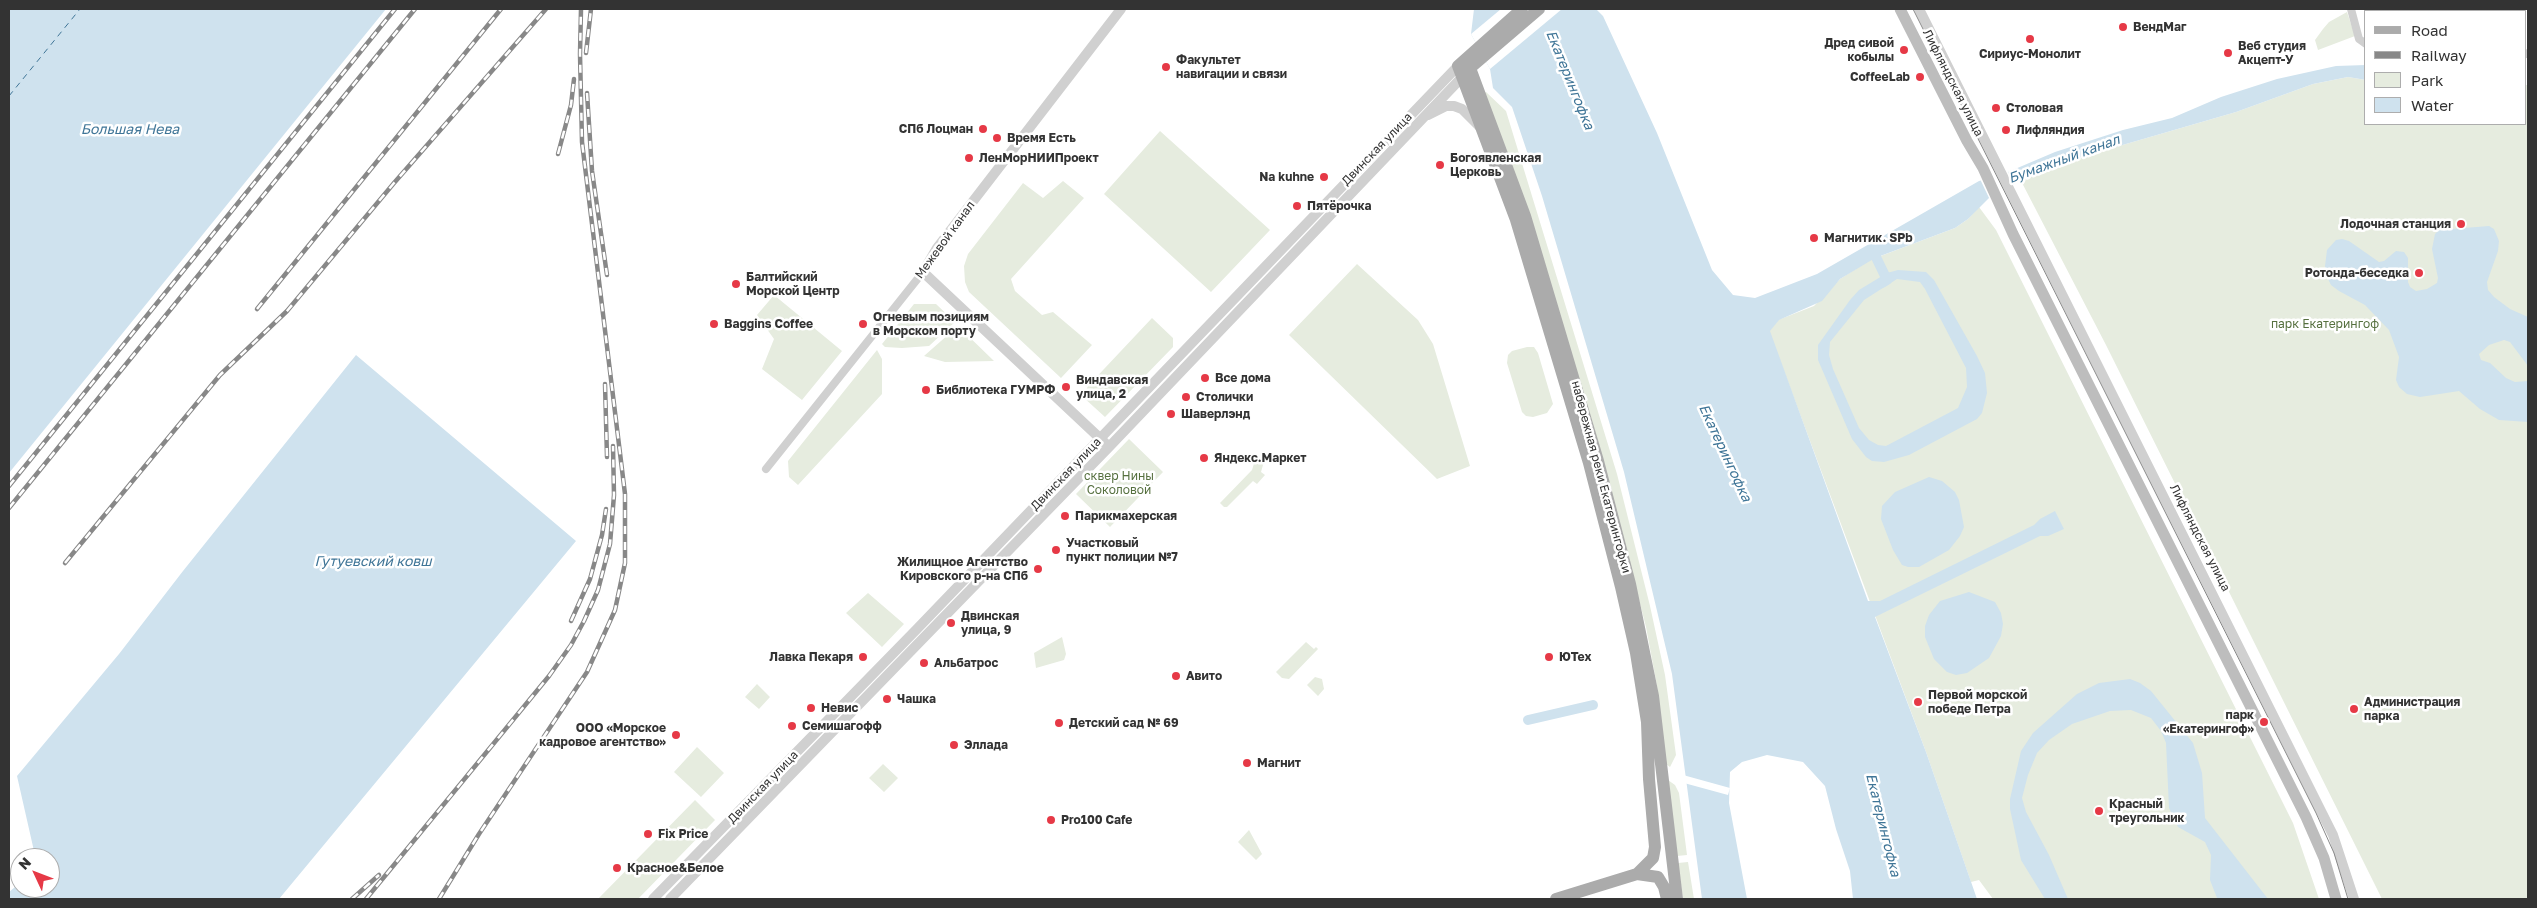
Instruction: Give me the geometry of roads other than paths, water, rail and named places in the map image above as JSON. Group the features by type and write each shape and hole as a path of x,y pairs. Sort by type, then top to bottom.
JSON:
{"main road":[{"path":"1479,52 1522,9"},
{"path":"1479,52 1539,9"},
{"name":"Лифляндская улица","path":"1900,9 1967,142 1983,168 2013,234 2306,817 2324,858 2336,899"},
{"name":"Двинская улица","path":"1463,70 1479,52"},
{"name":"набережная реки Екатерингофки","path":"1463,70 1481,128 1516,220 1589,463 1636,653 1645,706 1655,847 1653,858 1636,874"},
{"name":"набережная реки Екатерингофки","path":"1463,70 1524,216 1598,460 1630,584 1654,696 1677,899"},
{"path":"1556,899 1636,874 1658,877 1664,886 1667,899"}],"street":[{"name":"Межевой канал","path":"766,469 923,272 937,248 1121,9"},
{"name":"Лифляндская улица","path":"1919,9 1994,162 2333,835 2354,899"},
{"path":"2351,9 2360,39 2364,42"},
{"name":"Двинская улица","path":"670,899 1109,447 1420,119 1463,70"},
{"name":"Двинская улица","path":"653,899 1100,438 1463,70"},
{"path":"1420,119 1446,106 1454,106 1462,110 1481,128"},
{"path":"923,272 1109,447"}],"water":[{"name":"Большая Нева","path":"9,9 386,9 9,473"},
{"path":"1474,9 1596,9 1603,16 1657,133 1712,270 1733,295 1755,298 1817,274 1979,181 2008,172 2055,152 2123,130 2172,118 2221,97 2277,79 2336,66 2364,65 2364,80 2348,77 2313,84 2236,112 2064,162 2020,179 1996,191 1968,219 1955,228 1875,258 1840,279 1822,301 1779,320 1770,331 1868,601 1880,601 2034,525 2040,519 2055,511 2064,529 2048,536 2040,536 1875,617 1926,752 1977,899 1853,899 1850,871 1836,829 1825,786 1803,762 1767,755 1742,762 1730,772 1729,803 1747,899 1702,899 1672,674 1624,472 1542,196 1512,107 1493,88 1490,69 1471,34"},
{"path":"2489,226 2494,229 2499,241 2498,251 2487,282 2488,290 2510,309 2528,317 2528,366 2510,342 2504,340 2489,345 2479,354 2481,360 2490,363 2506,378 2515,382 2528,381 2528,422 2499,420 2480,409 2459,391 2420,397 2407,394 2399,387 2396,380 2399,357 2389,330 2365,305 2331,285 2326,275 2327,250 2336,240 2342,239 2349,241 2379,262 2384,261 2396,251 2404,252 2408,258 2408,282 2410,287 2416,291 2427,289 2437,283 2438,278 2432,249 2435,234 2439,230"},
{"path":"1898,270 1926,272 1934,280 1985,373 1987,393 1982,413 1977,419 1909,455 1884,462 1872,461 1866,457 1852,439 1818,360 1818,345 1859,290 1887,273","holes":["1897,279 1920,282 1966,368 1967,387 1958,408 1886,446 1878,445 1869,440 1859,428 1833,369 1829,355 1830,342 1864,300"]},
{"name":"Гутуевский ковш","path":"356,355 576,541 279,899 9,899 10,891 10,898 60,898 60,848 33,848 17,776 119,654"},
{"path":"1929,477 1942,481 1955,492 1959,500 1964,527 1960,536 1949,550 1919,567 1908,567 1902,565 1893,550 1881,519 1882,506 1895,492"},
{"path":"1969,592 1995,602 2001,613 2003,624 2001,636 1989,658 1967,673 1956,675 1947,672 1934,659 1925,637 1925,626 1929,615 1940,601"},
{"path":"2130,679 2151,691 2193,743 2202,773 2205,818 2268,899 2217,898 2210,880 2211,855 2205,842 2178,827 2169,808 2166,743 2161,731 2151,718 2131,710 2110,711 2072,724 2049,740 2037,753 2028,775 2022,798 2026,812 2049,855 2068,899 2045,899 2021,860 2010,809 2010,799 2021,751 2033,733 2077,694 2099,683"}],"waterway":[{"path":"1874,253 1887,280 1882,283"},
{"path":"1528,720 1593,705"}],"tram line":[{"path":"1913,9 2316,813 2334,853 2348,899"}],"railway":[{"path":"9,486 395,9"},
{"path":"9,508 415,9"},
{"path":"257,309 501,9"},
{"path":"65,563 220,375 287,311 394,183 546,9"},
{"path":"439,899 479,834 587,672 615,610 625,563 625,494 582,142 581,9"},
{"path":"586,53 591,9"},
{"path":"558,154 571,105 574,79"},
{"path":"587,93 592,171 607,275"},
{"path":"605,384 607,457"},
{"path":"366,899 549,676 571,645 598,590 610,544 614,495 613,446"},
{"path":"571,621 590,579 602,535 606,509"},
{"path":"352,899 379,875"}],"place":[{"name":"ВендМаг","path":"2123,27"},
{"name":"Сириус-Монолит","path":"2030,39"},
{"name":"Дред сивой кобылы","path":"1904,50"},
{"name":"Веб студия Акцепт-У","path":"2228,53"},
{"name":"Факультет навигации и связи","path":"1166,67"},
{"name":"CoffeeLab","path":"1920,77"},
{"name":"Столовая","path":"1996,108"},
{"name":"СПб Лоцман","path":"983,129"},
{"name":"Лифляндия","path":"2006,130"},
{"name":"Время Есть","path":"997,138"},
{"name":"ЛенМорНИИПроект","path":"969,158"},
{"name":"Богоявленская Церковь","path":"1440,165"},
{"name":"Na kuhne","path":"1324,177"},
{"name":"Пятёрочка","path":"1297,206"},
{"name":"Лодочная станция","path":"2461,224"},
{"name":"Магнитик. SPb","path":"1814,238"},
{"name":"Ротонда-беседка","path":"2419,273"},
{"name":"Балтийский Морской Центр","path":"736,284"},
{"name":"Baggins Coffee","path":"714,324"},
{"name":"Огневым позициям в Морском порту","path":"863,324"},
{"name":"Все дома","path":"1205,378"},
{"name":"Виндавская улица, 2","path":"1066,387"},
{"name":"Библиотека ГУМРФ","path":"926,390"},
{"name":"Столички","path":"1186,397"},
{"name":"Шаверлэнд","path":"1171,414"},
{"name":"Яндекс.Маркет","path":"1204,458"},
{"name":"Парикмахерская","path":"1065,516"},
{"name":"Участковый пункт полиции №7","path":"1056,550"},
{"name":"Жилищное Агентство Кировского р-на СПб","path":"1038,569"},
{"name":"Двинская улица, 9","path":"951,623"},
{"name":"Лавка Пекаря","path":"863,657"},
{"name":"ЮТех","path":"1549,657"},
{"name":"Альбатрос","path":"924,663"},
{"name":"Авито","path":"1176,676"},
{"name":"Чашка","path":"887,699"},
{"name":"Первой морской победе Петра","path":"1918,702"},
{"name":"Невис","path":"811,708"},
{"name":"Администрация парка","path":"2354,709"},
{"name":"парк «Екатерингоф»","path":"2264,722"},
{"name":"Детский сад № 69","path":"1059,723"},
{"name":"Семишагофф","path":"792,726"},
{"name":"ООО «Морское кадровое агентство»","path":"676,735"},
{"name":"Эллада","path":"954,745"},
{"name":"Магнит","path":"1247,763"},
{"name":"Красный треугольник","path":"2099,811"},
{"name":"Pro100 Cafe","path":"1051,820"},
{"name":"Fix Price","path":"648,834"},
{"name":"Красное&Белое","path":"617,868"}],"water label":[{"name":"Екатерингофка","path":"1570,80"},
{"name":"Бумажный канал","path":"2064,159"},
{"name":"Екатерингофка","path":"1725,453"},
{"name":"Екатерингофка","path":"1883,825"}],"park label":[{"name":"парк Екатерингоф","path":"2325,324"},
{"name":"сквер Нины Соколовой","path":"1119,483"}]}
